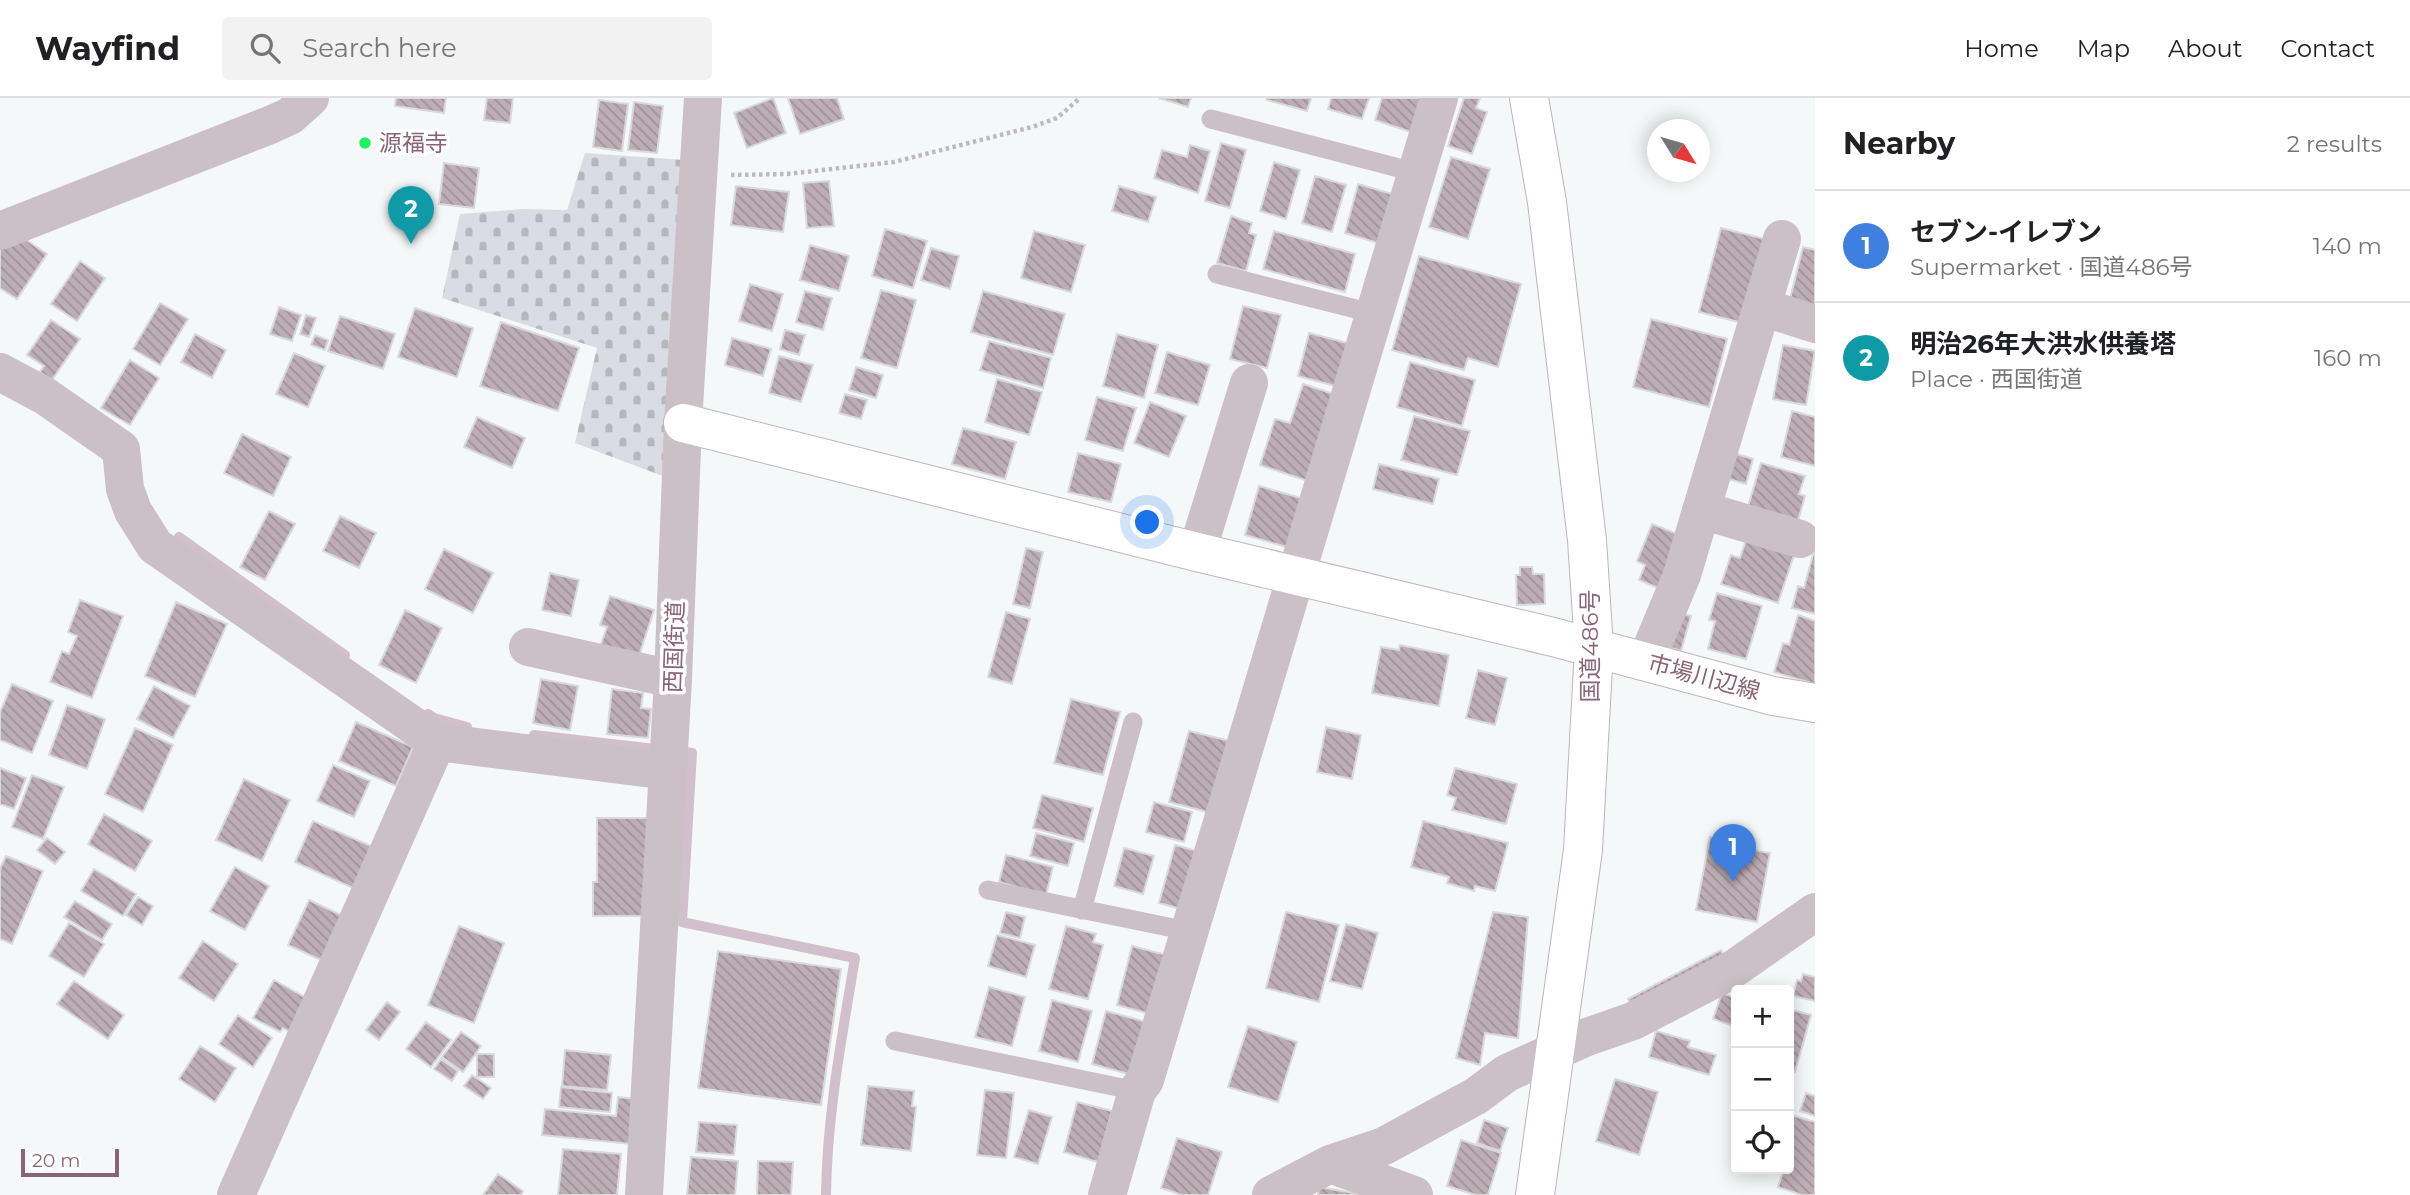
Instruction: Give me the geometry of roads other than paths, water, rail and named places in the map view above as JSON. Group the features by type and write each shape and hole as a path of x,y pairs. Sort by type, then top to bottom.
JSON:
{"main road":[{"name":"国道486号","path":"1529,98 1547,202 1581,486 1594,648 1583,850 1535,1195"},
{"name":"市場川辺線","path":"683,423 1646,661 1773,696 1815,703"}],"street":[{"path":"0,231 270,125 290,116 310,98"},
{"name":"西国街道","path":"644,1195 673,679 683,423 703,98"},
{"path":"1107,1195 1376,314 1439,98"},
{"path":"1646,661 1682,575 1782,239"},
{"path":"1762,307 1815,324"},
{"path":"0,372 46,396 121,449 125,489 133,511 155,546 437,742 668,771"},
{"path":"1197,552 1249,383"},
{"path":"1701,510 1800,539"},
{"path":"528,647 673,679"},
{"path":"236,1195 437,742"},
{"path":"1271,1195 1330,1164 1384,1146 1476,1096 1507,1073 1587,1037 1633,1021 1732,970 1815,912"},
{"path":"1330,1164 1414,1195"}],"lane":[{"path":"1211,119 1418,173"},
{"path":"1217,274 1376,314"},
{"path":"1082,910 1133,722"},
{"path":"988,890 1188,931"},
{"path":"895,1041 1137,1091"}],"waterway":[{"path":"179,537 345,655"},
{"path":"428,714 467,727"},
{"path":"534,735 655,749"},
{"path":"686,752 692,753 682,922 855,958 832,1105 826,1195"}],"place":[{"name":"源福寺","path":"365,143"},
{"name":"明治26年大洪水供養塔","path":"411,244"},
{"name":"セブン-イレブン","path":"1733,882"}]}
